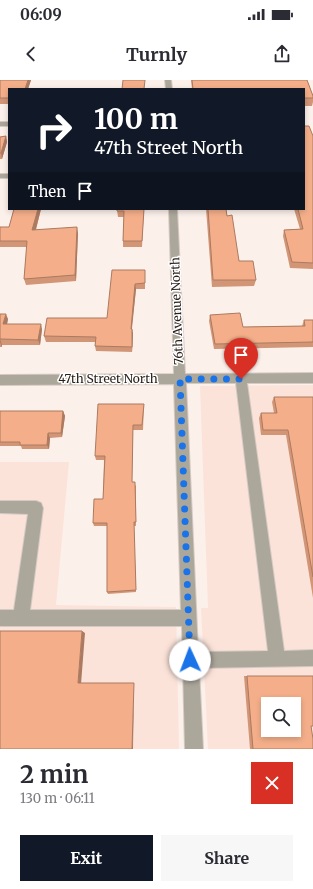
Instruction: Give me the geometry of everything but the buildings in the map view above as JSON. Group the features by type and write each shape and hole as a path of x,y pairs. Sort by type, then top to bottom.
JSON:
{"street":[{"name":"76th Avenue North","path":"173,210 194,749"},
{"name":"47th Street North","path":"0,380 313,378"},
{"path":"241,379 277,659"},
{"path":"0,507 36,508 21,618"},
{"path":"0,618 189,618"},
{"path":"190,660 313,658"}],"shaded area":[{"path":"313,385 313,749 208,749 201,608 208,608 200,386"},
{"path":"0,462 69,462 56,605 176,607 179,749 0,749"}],"route":[{"path":"190,660 180,379 241,379"}]}
